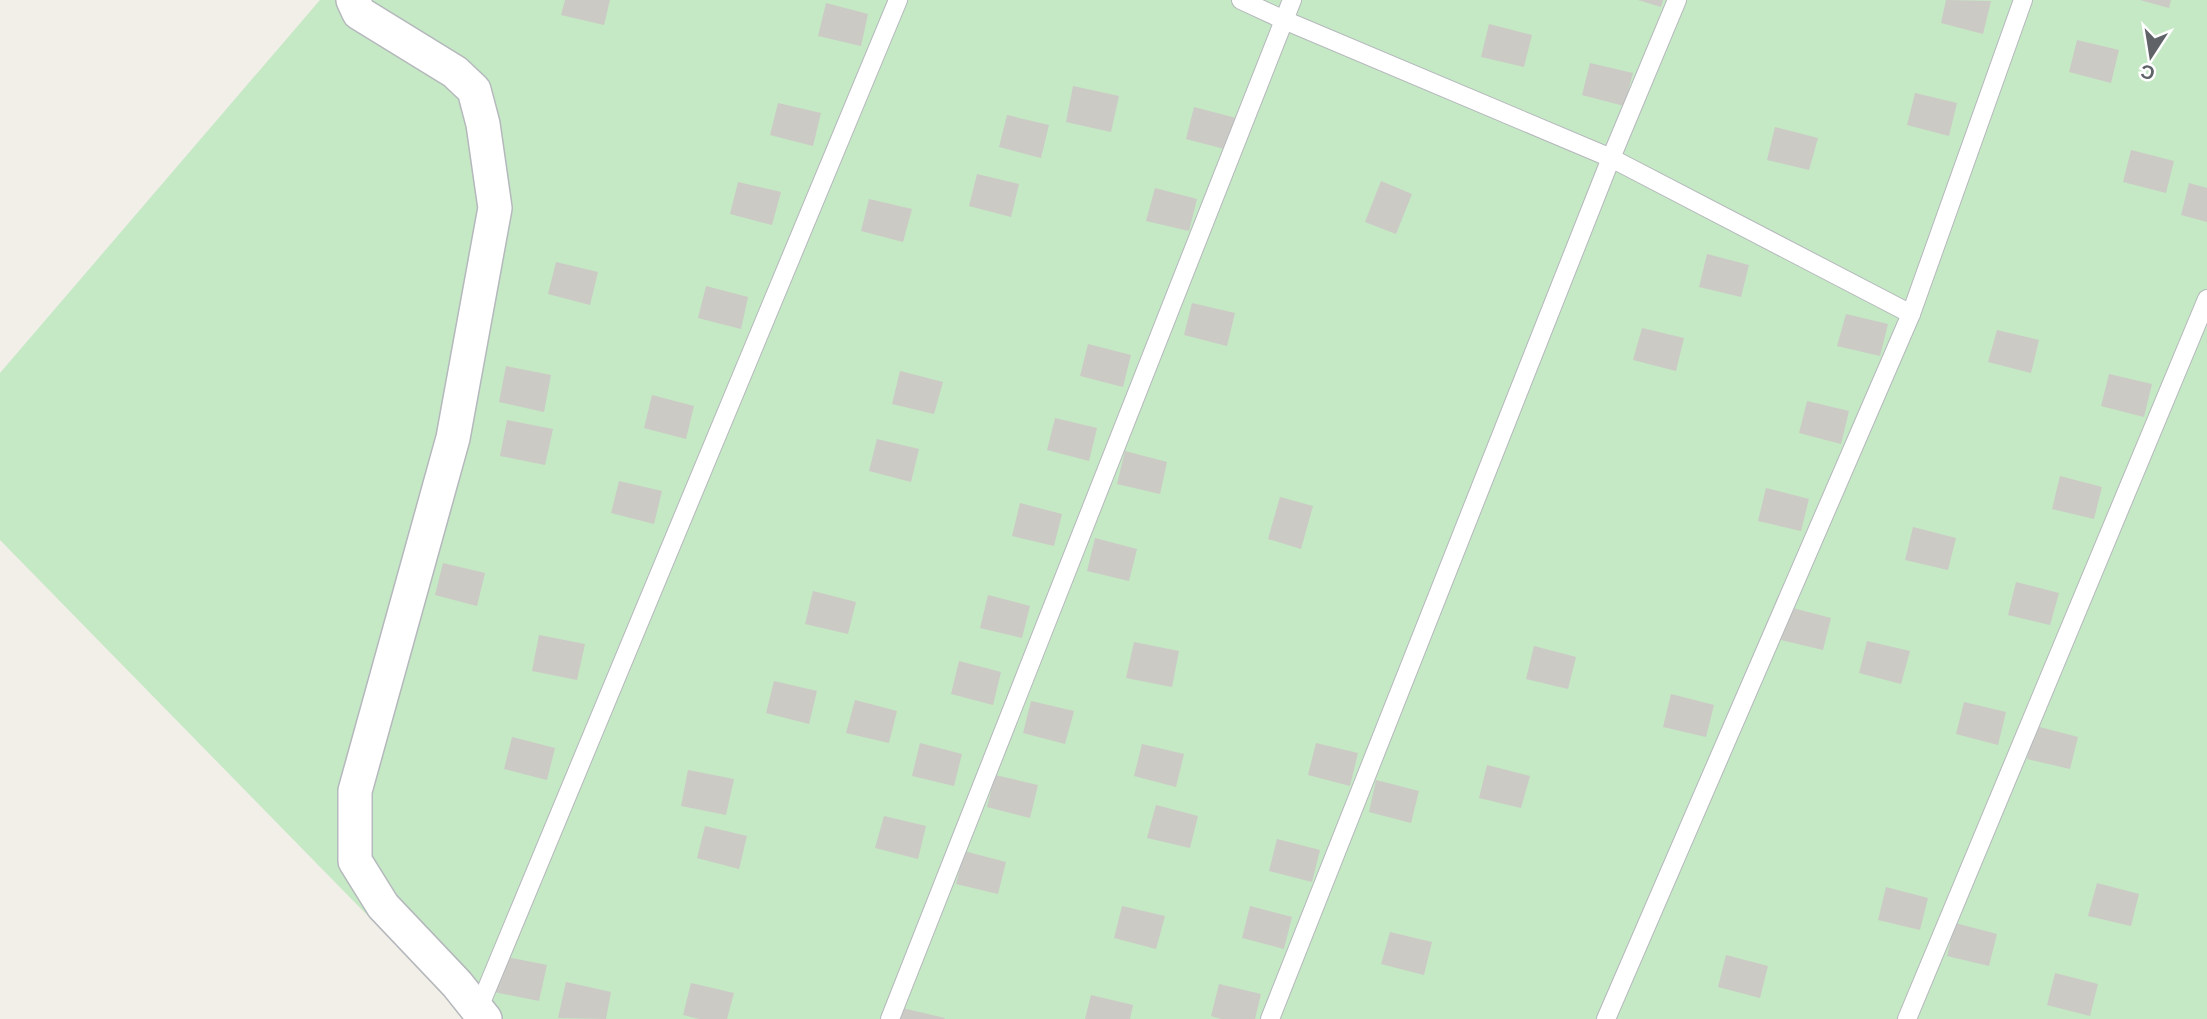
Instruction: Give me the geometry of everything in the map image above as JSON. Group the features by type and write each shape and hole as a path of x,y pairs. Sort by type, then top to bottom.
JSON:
{"street":[{"path":"353,0 359,13 455,72 474,90 483,124 495,208 453,438 355,791 355,860 383,906 457,985 481,1015"}],"lane":[{"path":"481,1015 898,0"},
{"path":"1241,0 1611,158 1911,314"},
{"path":"890,1019 1292,0"},
{"path":"1270,1019 1611,158 1677,0"},
{"path":"1606,1019 1911,314 2023,0"},
{"path":"1907,1019 2207,299"}],"green space":[{"path":"320,0 2207,0 2207,1019 469,1019 0,540 0,373"}],"building":[{"path":"565,0 610,0 604,25 561,15"},
{"path":"1638,0 1663,0 1661,7"},
{"path":"1946,0 1991,1 1983,34 1941,23"},
{"path":"2140,0 2171,0 2169,8"},
{"path":"826,3 868,14 861,46 818,36"},
{"path":"1489,24 1532,35 1524,67 1481,57"},
{"path":"2077,40 2119,50 2111,83 2069,72"},
{"path":"1590,63 1633,73 1624,106 1582,95"},
{"path":"1073,86 1119,96 1111,132 1066,122"},
{"path":"1915,93 1957,103 1949,136 1907,125"},
{"path":"778,103 821,113 813,146 770,135"},
{"path":"1194,107 1236,118 1228,150 1186,139"},
{"path":"1007,115 1049,125 1041,158 999,147"},
{"path":"1775,127 1818,138 1809,170 1767,160"},
{"path":"2131,150 2174,161 2166,193 2123,182"},
{"path":"977,174 1019,184 1011,217 969,206"},
{"path":"1381,181 1412,194 1396,234 1365,222"},
{"path":"738,182 781,192 772,225 730,214"},
{"path":"2189,183 2207,188 2207,222 2181,215"},
{"path":"1155,188 1197,199 1189,231 1146,221"},
{"path":"869,199 912,209 903,242 861,231"},
{"path":"1707,254 1749,265 1741,297 1699,287"},
{"path":"556,262 598,272 590,305 548,294"},
{"path":"706,286 748,297 741,329 698,318"},
{"path":"1192,303 1235,313 1227,346 1184,335"},
{"path":"1846,314 1888,324 1880,356 1837,346"},
{"path":"1642,328 1684,338 1676,371 1633,360"},
{"path":"1997,330 2039,340 2031,373 1988,362"},
{"path":"1088,344 1131,355 1123,387 1080,376"},
{"path":"506,366 551,375 544,412 499,402"},
{"path":"900,371 943,382 934,414 892,404"},
{"path":"2109,374 2152,384 2144,417 2101,406"},
{"path":"652,395 694,406 686,439 644,428"},
{"path":"1807,401 1849,411 1841,444 1799,433"},
{"path":"1055,418 1097,428 1089,461 1047,450"},
{"path":"507,420 553,429 545,465 500,456"},
{"path":"877,439 919,449 911,482 869,471"},
{"path":"1125,451 1167,462 1160,494 1117,484"},
{"path":"2060,476 2102,487 2094,519 2052,509"},
{"path":"619,481 662,491 654,524 611,513"},
{"path":"1766,488 1809,499 1801,531 1758,521"},
{"path":"1280,497 1313,506 1301,549 1268,539"},
{"path":"1020,503 1062,514 1054,546 1012,536"},
{"path":"1913,527 1956,538 1948,570 1905,560"},
{"path":"1095,538 1137,549 1129,581 1087,571"},
{"path":"443,563 485,573 477,606 435,595"},
{"path":"2016,582 2059,593 2050,625 2008,615"},
{"path":"813,591 856,602 848,634 805,624"},
{"path":"988,595 1030,606 1022,638 980,628"},
{"path":"1789,607 1831,618 1823,650 1781,640"},
{"path":"539,635 585,644 577,680 532,671"},
{"path":"1867,641 1910,651 1901,684 1859,673"},
{"path":"1134,642 1179,651 1172,687 1126,678"},
{"path":"1534,646 1576,657 1568,689 1526,679"},
{"path":"959,661 1001,672 993,705 951,694"},
{"path":"774,681 817,691 809,724 766,713"},
{"path":"1671,694 1714,705 1706,737 1663,727"},
{"path":"855,700 897,711 889,743 846,733"},
{"path":"1031,701 1074,711 1065,744 1023,733"},
{"path":"1964,702 2006,712 1998,745 1956,734"},
{"path":"2036,726 2078,737 2070,769 2027,759"},
{"path":"512,737 555,748 547,780 504,769"},
{"path":"920,743 962,754 954,786 912,776"},
{"path":"1316,743 1358,753 1350,786 1308,775"},
{"path":"1142,744 1184,754 1176,787 1134,776"},
{"path":"1487,765 1530,776 1521,808 1479,798"},
{"path":"688,770 734,779 726,815 681,806"},
{"path":"995,775 1038,785 1030,818 987,807"},
{"path":"1376,780 1419,791 1411,823 1369,812"},
{"path":"1156,805 1198,816 1190,848 1147,838"},
{"path":"884,816 926,826 918,859 875,848"},
{"path":"705,826 747,836 739,869 697,858"},
{"path":"1277,839 1320,850 1312,882 1269,871"},
{"path":"964,851 1006,862 998,894 956,884"},
{"path":"2097,883 2139,894 2131,926 2088,916"},
{"path":"1886,887 1928,898 1920,930 1878,920"},
{"path":"1122,906 1165,916 1156,949 1114,938"},
{"path":"1250,906 1292,917 1284,949 1242,938"},
{"path":"1955,923 1997,934 1989,966 1947,956"},
{"path":"1390,932 1432,942 1424,975 1381,964"},
{"path":"1726,955 1768,966 1760,998 1718,987"},
{"path":"501,956 547,965 539,1001 494,992"},
{"path":"2055,973 2098,984 2090,1016 2047,1005"},
{"path":"566,982 611,992 606,1019 558,1018"},
{"path":"691,983 734,993 727,1019 699,1019 683,1015"},
{"path":"1219,984 1261,994 1255,1019 1221,1019 1211,1016"},
{"path":"1091,995 1133,1005 1130,1019 1085,1019"},
{"path":"898,1007 945,1018 895,1019"}]}
